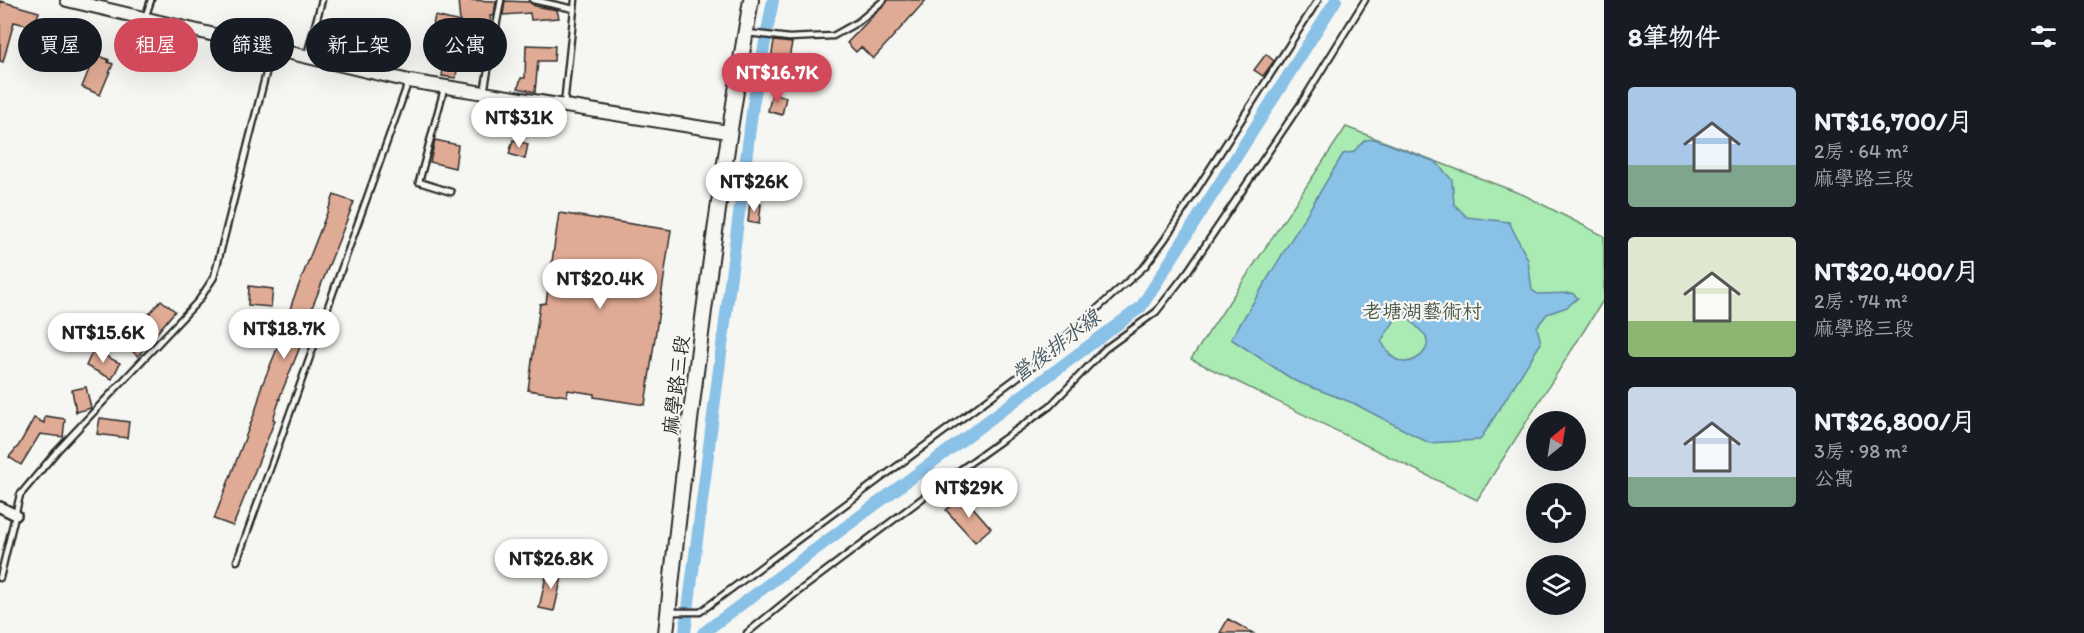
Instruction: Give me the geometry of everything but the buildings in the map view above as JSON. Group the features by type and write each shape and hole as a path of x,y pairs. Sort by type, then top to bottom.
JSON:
{"main road":[{"name":"麻學路三段","path":"666,633 728,132 751,0"}],"street":[{"path":"68,0 145,18"},
{"path":"294,55 306,57"},
{"path":"371,72 445,87 728,132"},
{"path":"0,507 16,515"}],"lane":[{"path":"145,18 151,0"},
{"path":"317,18 322,0"},
{"path":"483,93 501,0"},
{"path":"533,0 574,9"},
{"path":"564,106 575,0"},
{"path":"745,32 789,38 833,36 858,22 884,0"},
{"path":"668,612 700,612 1034,365 1145,266 1165,239 1318,0"},
{"path":"747,633 795,594 960,470 1050,406 1105,349 1156,312 1188,271 1302,102 1365,0"},
{"path":"0,578 20,495 49,460 199,300 214,277 266,72"},
{"path":"237,561 410,81"},
{"path":"445,87 420,182 451,192"}],"green space":[{"name":"老塘湖藝術村","path":"1346,127 1524,195 1604,236 1604,299 1533,411 1526,411 1526,422 1477,500 1191,359"}],"water":[{"name":"老塘湖藝術村","path":"1375,139 1436,162 1452,180 1454,204 1467,217 1509,222 1528,260 1532,290 1538,294 1572,293 1578,298 1567,307 1547,314 1537,327 1541,343 1480,440 1429,443 1353,403 1295,381 1231,339 1343,154 1353,152 1365,140","holes":["1405,315 1426,336 1427,345 1423,353 1408,362 1394,358 1381,341 1395,320"]}],"waterway":[{"path":"685,633 753,105 773,0"},
{"name":"營後排水線","path":"703,633 1141,307 1336,0"}]}
